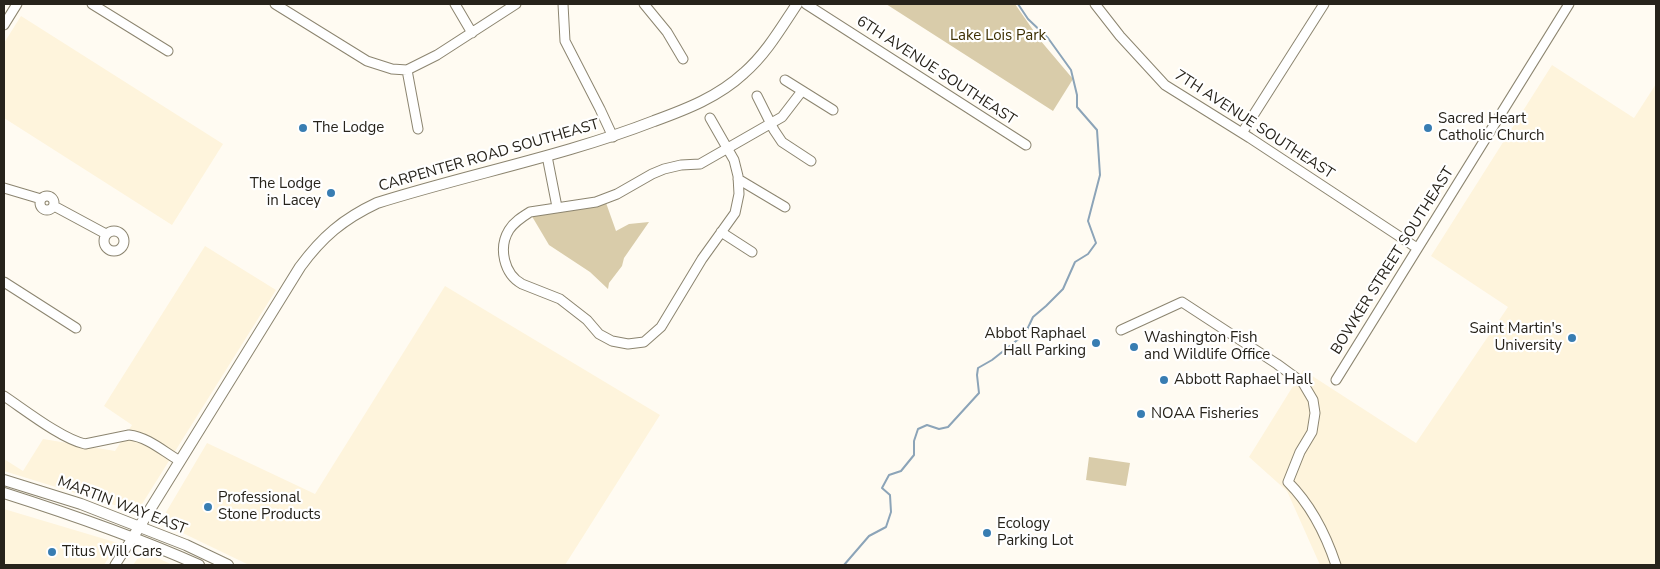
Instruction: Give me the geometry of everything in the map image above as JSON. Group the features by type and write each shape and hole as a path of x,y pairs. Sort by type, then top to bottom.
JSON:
{"main road":[{"name":"CARPENTER ROAD SOUTHEAST","path":"133,537 300,267 318,244 337,226 357,212 377,203 613,137 705,101 721,92 757,61 797,4"},
{"name":"MARTIN WAY EAST","path":"4,480 81,504 228,565"},
{"name":"MARTIN WAY EAST","path":"4,493 133,537 199,565"}],"street":[{"path":"4,25 17,4"},
{"path":"92,4 168,51"},
{"path":"275,4 367,61 392,69 407,70 423,63 516,4"},
{"path":"455,4 472,33"},
{"path":"563,4 565,40 613,137"},
{"path":"644,4 667,32 683,59"},
{"name":"6TH AVENUE SOUTHEAST","path":"806,4 1026,145"},
{"name":"7TH AVENUE SOUTHEAST","path":"1095,4 1120,36 1165,85 1242,133 1417,248"},
{"path":"1242,133 1324,4"},
{"name":"BOWKER STREET SOUTHEAST","path":"1336,380 1569,4"},
{"path":"407,70 418,129"},
{"path":"785,80 833,110"},
{"path":"710,118 728,148 734,160 739,194 734,213 688,281 661,327 644,342 628,344 612,341 599,334 587,320 560,299 518,282 505,261 504,240 508,230 522,216 530,212 557,207 588,204 605,199 652,174 681,165 700,164 728,148 771,123 782,117 788,112 802,91"},
{"path":"757,96 782,142 811,161"},
{"path":"547,156 557,207"},
{"path":"738,179 784,207"},
{"path":"4,188 41,199 47,195 54,201 54,206 106,234"},
{"path":"721,232 752,252"},
{"path":"4,282 76,328"},
{"path":"1121,330 1182,302 1303,383 1313,400 1315,413 1312,432 1300,452 1288,482 1301,495 1313,514 1336,565"},
{"path":"4,396 62,434 85,444 129,435 150,442 180,461"},
{"path":"115,565 133,537"}],"shaded area":[{"path":"21,16 223,144 172,225 4,118 4,43"},
{"name":"Saint Martin's University","path":"1552,65 1634,118 1656,84 1656,565 1320,565 1287,491 1249,457 1303,370 1416,443 1508,307 1431,256"},
{"path":"205,246 276,290 137,512 4,471 4,459 23,471 43,439 115,451 132,425 104,406"},
{"path":"445,286 660,415 565,565 249,565 162,523 165,514 207,443 315,494"},
{"path":"4,509 118,543 104,565 8,565 4,563"},
{"path":"146,553 173,565 133,565 140,555"}],"green space":[{"name":"Lake Lois Park","path":"886,4 1015,4 1040,40 1073,79 1053,111"},
{"path":"605,200 616,231 629,224 649,222 624,258 622,266 609,283 608,289 590,272 549,245 530,213"},
{"path":"1089,457 1130,463 1126,486 1086,480"}],"waterway":[{"path":"844,565 869,536 886,527 891,512 890,495 882,488 889,475 901,471 914,455 914,441 918,429 927,425 939,429 948,427 979,393 978,368 992,360 1025,334 1033,317 1063,289 1075,262 1088,254 1096,243 1088,221 1100,175 1097,130 1077,107 1077,95 1071,70 1048,38 1028,19 1018,4"}],"place":[{"name":"The Lodge","path":"303,128"},
{"name":"Sacred Heart Catholic Church","path":"1428,128"},
{"name":"The Lodge in Lacey","path":"331,193"},
{"name":"Saint Martin's University","path":"1572,338"},
{"name":"Abbot Raphael Hall Parking","path":"1096,343"},
{"name":"Washington Fish and Wildlife Office","path":"1134,347"},
{"name":"Abbott Raphael Hall","path":"1164,380"},
{"name":"NOAA Fisheries","path":"1141,414"},
{"name":"Professional Stone Products","path":"208,507"},
{"name":"Ecology Parking Lot","path":"987,533"},
{"name":"Titus Will Cars","path":"52,552"}]}
